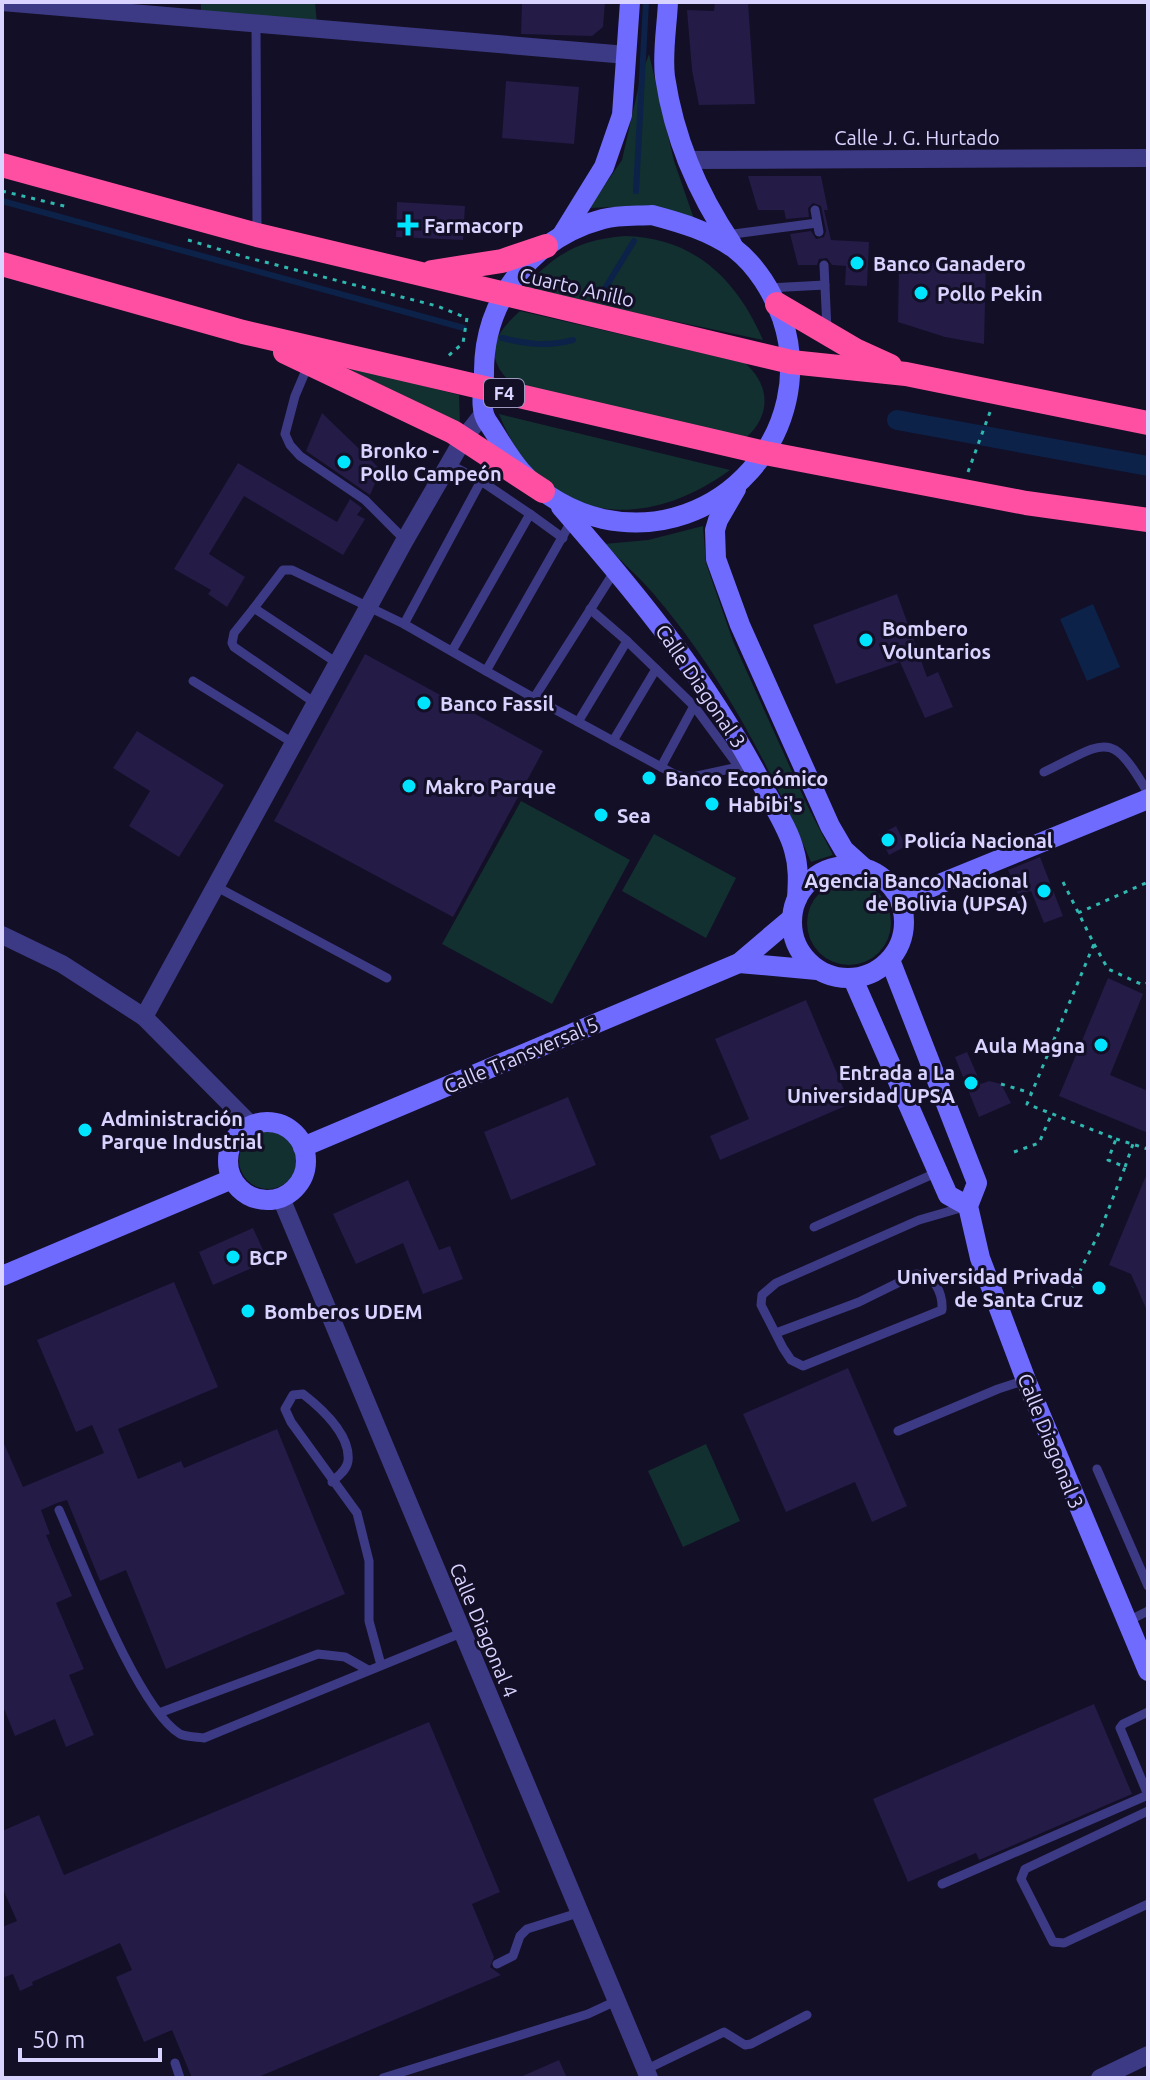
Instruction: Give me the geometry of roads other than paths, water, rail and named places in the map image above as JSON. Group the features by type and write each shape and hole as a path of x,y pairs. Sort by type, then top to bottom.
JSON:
{"highway":[{"name":"Cuarto Anillo","path":"2,165 257,235 791,362 906,374 1148,423"},
{"path":"417,274 502,261 554,240"},
{"path":"2,264 243,332 311,356 464,438 548,495"},
{"path":"772,296 827,334 906,374"},
{"name":"F4","path":"311,356 484,388 765,453 1026,503 1148,520"}],"main road":[{"path":"554,240 604,167 622,115 630,2"},
{"path":"668,2 665,75 686,160 714,217 731,243 760,275 772,296 787,332 791,362 789,394 780,425 765,453 741,481 718,520 715,530 716,559 740,625 830,826 844,850 864,868 882,876 900,900 904,921 901,942 890,960 873,973 853,979 835,977 817,970 797,947 794,908 808,882 824,871 844,866 864,868"},
{"path":"483,414 490,324 503,294 528,260 554,240 605,218 652,215 697,227 731,243"},
{"name":"Calle Diagonal 3","path":"483,414 521,471 548,495 568,529 616,568 669,636 734,733 746,766 793,846 798,869 794,908"},
{"path":"548,495 591,516 617,522 644,523 696,511 720,498 741,481"},
{"path":"900,900 1148,796"},
{"name":"Calle Transversal 5","path":"303,1147 739,963 794,908"},
{"name":"Calle Diagonal 3","path":"890,960 977,1183 968,1206 980,1258 1026,1380 1148,1671"},
{"name":"Calle Transversal 5","path":"739,963 817,970"},
{"path":"853,979 948,1195 968,1206"},
{"path":"919,1127 950,1114"},
{"path":"276,1123 288,1127 303,1147 305,1171 300,1182 281,1198 270,1200 248,1196 232,1179 228,1154 240,1132 251,1125 276,1123"},
{"path":"2,1276 232,1179"}],"street":[{"path":"2,2 627,55"},
{"name":"Calle J. G. Hurtado","path":"686,160 808,163 1148,158"},
{"path":"144,1017 367,607 448,463 483,414"},
{"path":"2,935 62,964 144,1017 251,1125"},
{"name":"Calle Diagonal 4","path":"281,1198 647,2074"},
{"path":"1100,2078 1148,2055"}],"lane":[{"path":"256,23 257,235"},
{"path":"731,243 818,227 815,210"},
{"path":"824,265 827,334"},
{"path":"772,296 825,285"},
{"path":"311,356 295,396 285,434 290,445 300,456 365,500 405,540"},
{"path":"448,463 530,514 568,529 486,671"},
{"path":"404,624 481,481"},
{"path":"452,651 530,514"},
{"path":"534,698 616,568"},
{"path":"315,703 232,643 234,633 283,570 292,570 404,624 661,767 688,778 746,766 694,706 590,609"},
{"path":"254,608 337,663"},
{"path":"578,722 627,641"},
{"path":"613,741 656,669"},
{"path":"193,681 293,743"},
{"path":"661,767 694,706"},
{"path":"1044,772 1095,748 1110,746 1122,753 1148,796"},
{"path":"215,886 387,978"},
{"path":"814,1227 938,1172"},
{"path":"776,1333 859,1302 916,1274 925,1274 933,1280 943,1299 942,1310 803,1366 791,1360 776,1333 761,1305 762,1295 776,1283 919,1220 968,1206"},
{"path":"898,1431 1026,1380"},
{"path":"332,1482 343,1472 348,1461 344,1443 329,1415 303,1394 293,1395 285,1409 332,1482 357,1513 369,1561 369,1621 381,1665"},
{"path":"1097,1469 1148,1586"},
{"path":"59,1510 135,1679 159,1713 181,1734 204,1738 461,1633"},
{"path":"1126,1622 1148,1611"},
{"path":"159,1713 318,1654 345,1657 368,1670"},
{"path":"942,1884 1148,1795 1120,1728 1148,1712"},
{"path":"1148,1811 1025,1869 1021,1879 1053,1942 1064,1943 1148,1904"},
{"path":"497,1964 513,1956 520,1936 527,1929 578,1913"},
{"path":"383,2078 559,2024 616,2001"},
{"path":"647,2074 724,2032 745,2045 751,2044 807,2015"},
{"path":"175,2063 180,2078"}],"water":[{"path":"1093,604 1120,667 1087,681 1060,619"}],"waterway":[{"path":"636,191 646,2"},
{"path":"2,201 464,328"},
{"path":"604,290 634,241"},
{"path":"502,338 537,344 573,340"},
{"path":"897,420 1148,466"}],"place":[{"name":"Farmacorp","path":"408,225"},
{"name":"Banco Ganadero","path":"857,263"},
{"name":"Pollo Pekin","path":"921,293"},
{"name":"Bronko - Pollo Campeón","path":"344,462"},
{"name":"Bombero Voluntarios","path":"866,640"},
{"name":"Banco Fassil","path":"424,703"},
{"name":"Banco Económico","path":"649,778"},
{"name":"Makro Parque","path":"409,786"},
{"name":"Habibi's","path":"712,804"},
{"name":"Sea","path":"601,815"},
{"name":"Policía Nacional","path":"888,840"},
{"name":"Agencia Banco Nacional de Bolivia (UPSA)","path":"1044,891"},
{"name":"Aula Magna","path":"1101,1045"},
{"name":"Entrada a La Universidad UPSA","path":"971,1083"},
{"name":"Administración Parque Industrial","path":"85,1130"},
{"name":"BCP","path":"233,1257"},
{"name":"Universidad Privada de Santa Cruz","path":"1099,1288"},
{"name":"Bomberos UDEM","path":"248,1311"}]}
